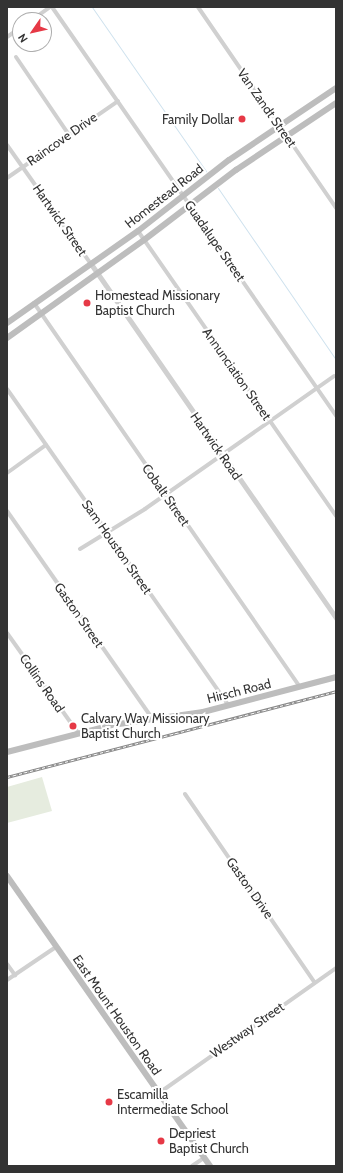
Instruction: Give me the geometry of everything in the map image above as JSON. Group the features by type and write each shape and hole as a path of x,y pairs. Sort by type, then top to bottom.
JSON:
{"main road":[{"name":"Homestead Road","path":"7,323 138,231 229,160 334,90"},
{"path":"334,90 336,97"},
{"name":"Homestead Road","path":"7,338 41,312 144,240 236,170 336,103"},
{"path":"229,160 236,170"},
{"name":"Hirsch Road","path":"7,752 78,734 152,718 180,716 336,677"},
{"name":"East Mount Houston Road","path":"7,876 210,1166"}],"street":[{"name":"Guadalupe Street","path":"51,7 118,101 336,416"},
{"name":"Van Zandt Street","path":"198,7 336,208"},
{"path":"16,56 69,134"},
{"name":"Raincove Drive","path":"7,178 118,101"},
{"path":"7,145 22,167"},
{"name":"Hartwick Street","path":"22,167 97,273"},
{"name":"Annunciation Street","path":"138,231 336,516"},
{"name":"Hartwick Road","path":"97,273 336,618"},
{"name":"Cobalt Street","path":"34,303 165,495 300,687"},
{"path":"80,549 106,531 165,495 334,376"},
{"name":"Sam Houston Street","path":"7,389 228,705"},
{"path":"7,473 46,445"},
{"name":"Gaston Street","path":"7,512 152,718"},
{"name":"Collins Road","path":"7,633 78,734"},
{"name":"Gaston Drive","path":"184,794 315,983"},
{"path":"7,980 56,947"},
{"path":"7,964 15,975"},
{"name":"Westway Street","path":"159,1093 336,968"},
{"path":"192,1166 204,1158"}],"shaded area":[{"path":"42,777 52,811 7,823 7,787"}],"waterway":[{"path":"92,7 206,171"},
{"path":"218,188 336,360"}],"railway":[{"path":"7,777 336,691"}],"place":[{"name":"Family Dollar","path":"242,119"},
{"name":"Homestead Missionary Baptist Church","path":"87,303"},
{"name":"Calvary Way Missionary Baptist Church","path":"73,726"},
{"name":"Escamilla Intermediate School","path":"109,1102"},
{"name":"Depriest Baptist Church","path":"161,1141"}]}
